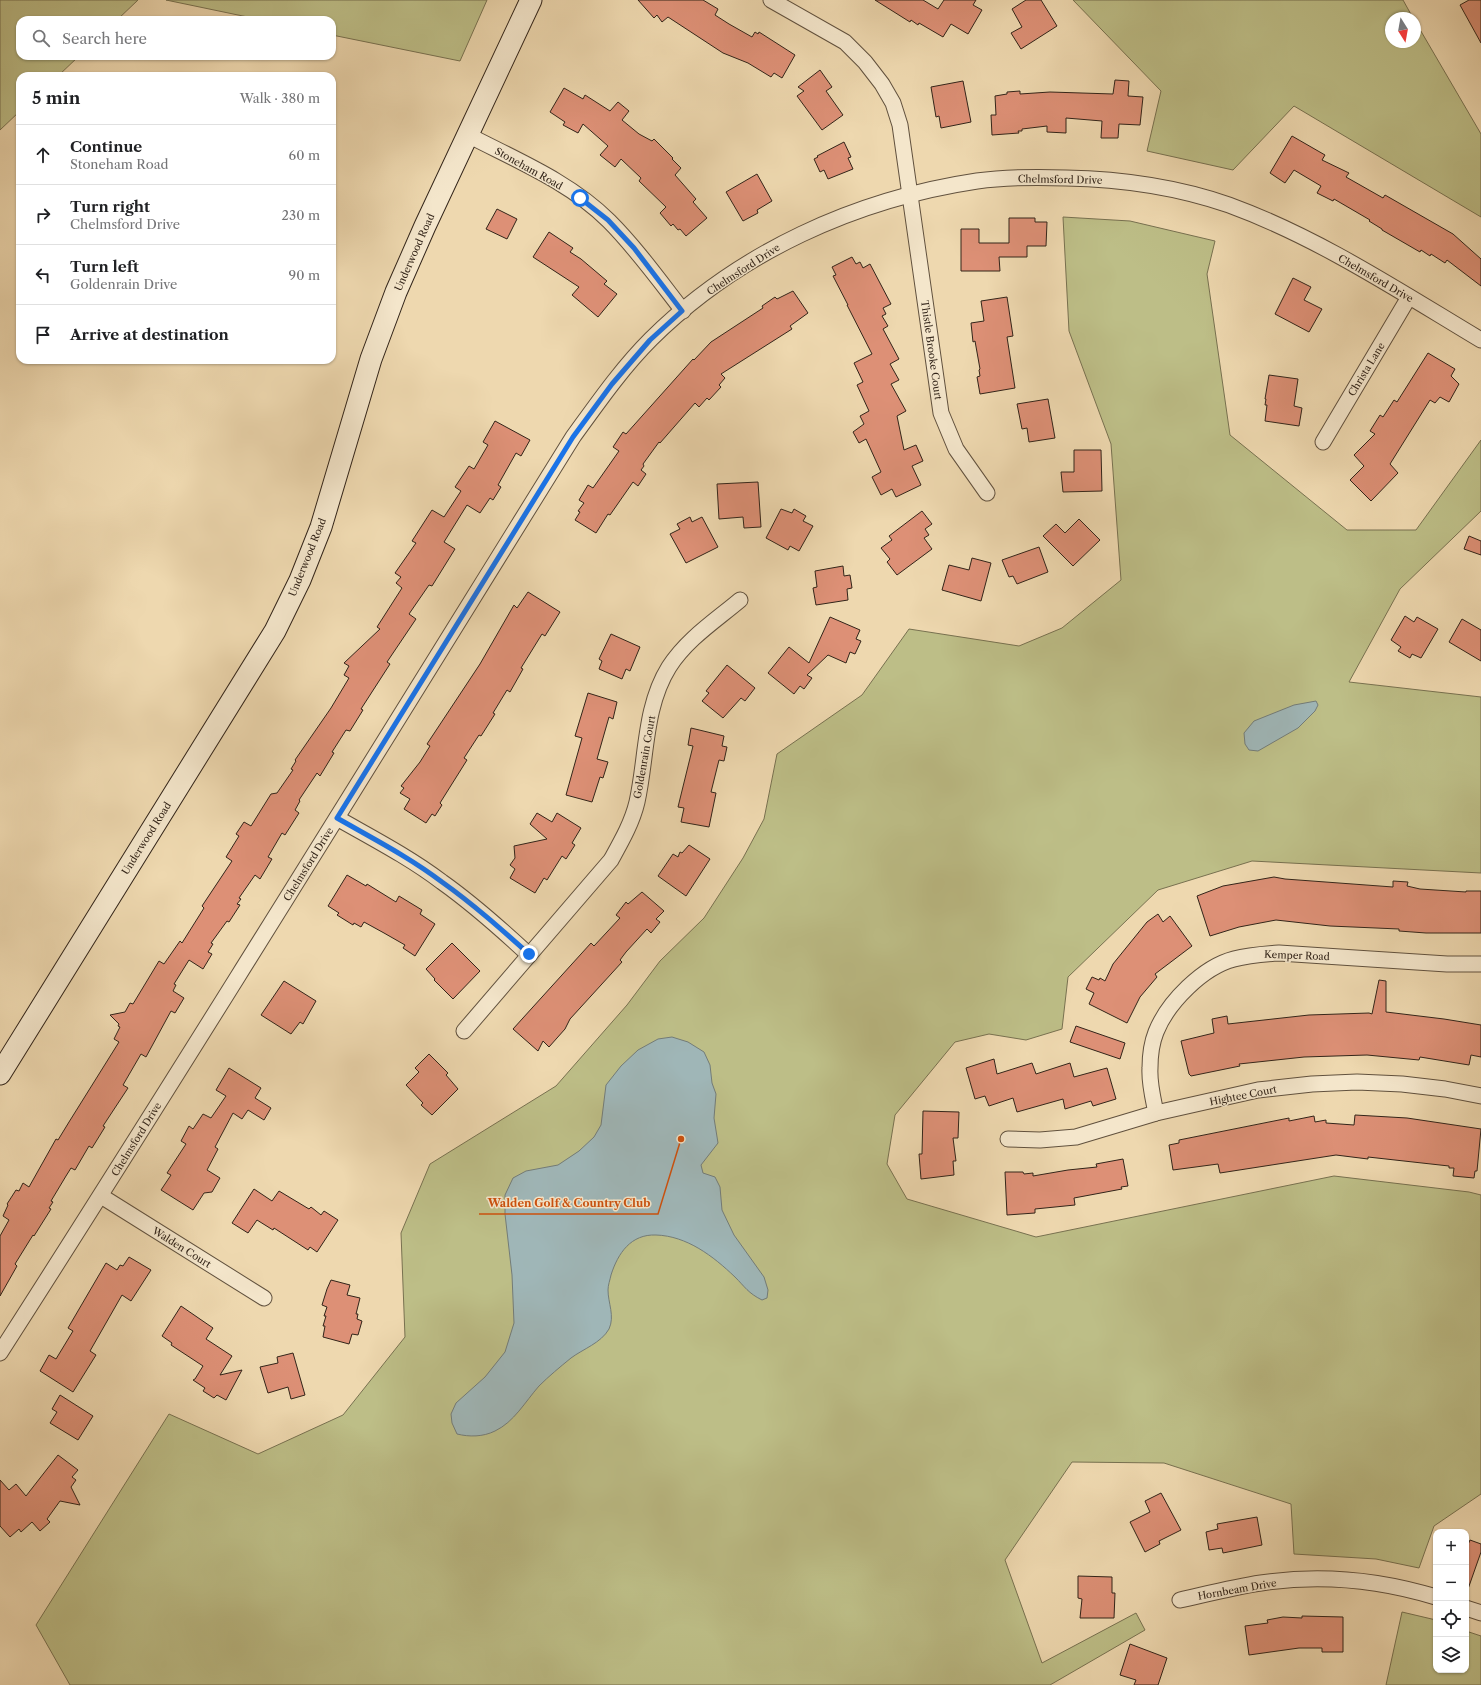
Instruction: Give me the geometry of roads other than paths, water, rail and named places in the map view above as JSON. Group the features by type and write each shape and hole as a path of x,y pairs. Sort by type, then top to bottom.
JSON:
{"street":[{"name":"Underwood Road","path":"0,1074 275,631 300,580 321,527 371,359 396,292 425,226 531,0"},
{"name":"Thistle Brooke Court","path":"771,0 845,42 865,62 880,81 893,103 900,125 941,413 956,449 987,493"},
{"name":"Stoneham Road","path":"468,135 542,173 580,198 608,220 634,248 682,311"},
{"name":"Chelmsford Drive","path":"0,1353 101,1196 573,437 612,384 650,340 682,311 725,278 764,254 816,226 864,207 910,194 979,181 1036,177 1098,178 1162,187 1226,204 1265,219 1312,240 1481,340"},
{"name":"Christa Lane","path":"1323,442 1409,297"},
{"name":"Goldenrain Court","path":"464,1031 611,860 627,830 639,791 650,719 658,691 669,668 684,647 740,600"},
{"path":"337,818 398,852 441,881 482,913 529,954"},
{"name":"Kemper Road","path":"1156,1113 1151,1086 1150,1067 1156,1032 1166,1014 1182,993 1197,979 1214,967 1233,959 1254,954 1279,953 1447,964 1481,964"},
{"name":"Hightee Court","path":"1008,1139 1040,1140 1076,1137 1156,1113 1258,1090 1312,1084 1357,1082 1402,1084 1445,1089 1481,1096"},
{"name":"Walden Court","path":"101,1196 264,1298"},
{"name":"Hornbeam Drive","path":"1180,1600 1261,1583 1330,1579 1374,1583 1412,1590 1433,1596"},
{"path":"1469,1609 1481,1613"}],"water":[{"path":"1316,701 1318,705 1315,711 1298,728 1258,751 1249,750 1245,744 1244,733 1254,721 1294,705"},
{"path":"672,1037 688,1042 704,1052 710,1065 712,1083 716,1094 714,1118 718,1143 701,1165 703,1173 715,1177 720,1187 722,1210 734,1235 764,1277 768,1290 767,1298 762,1300 753,1295 718,1262 699,1248 689,1243 667,1236 656,1235 639,1238 633,1241 622,1252 617,1259 611,1275 608,1295 611,1324 606,1334 597,1342 571,1358 551,1375 539,1386 514,1417 502,1427 490,1433 481,1435 466,1436 457,1434 452,1423 451,1414 456,1403 485,1377 505,1352 514,1323 512,1275 505,1214 505,1195 513,1178 526,1171 558,1165 579,1151 594,1137 601,1125 606,1085 621,1066 638,1050 658,1039"}],"place":[{"name":"Walden Golf & Country Club","path":"681,1139"}]}
